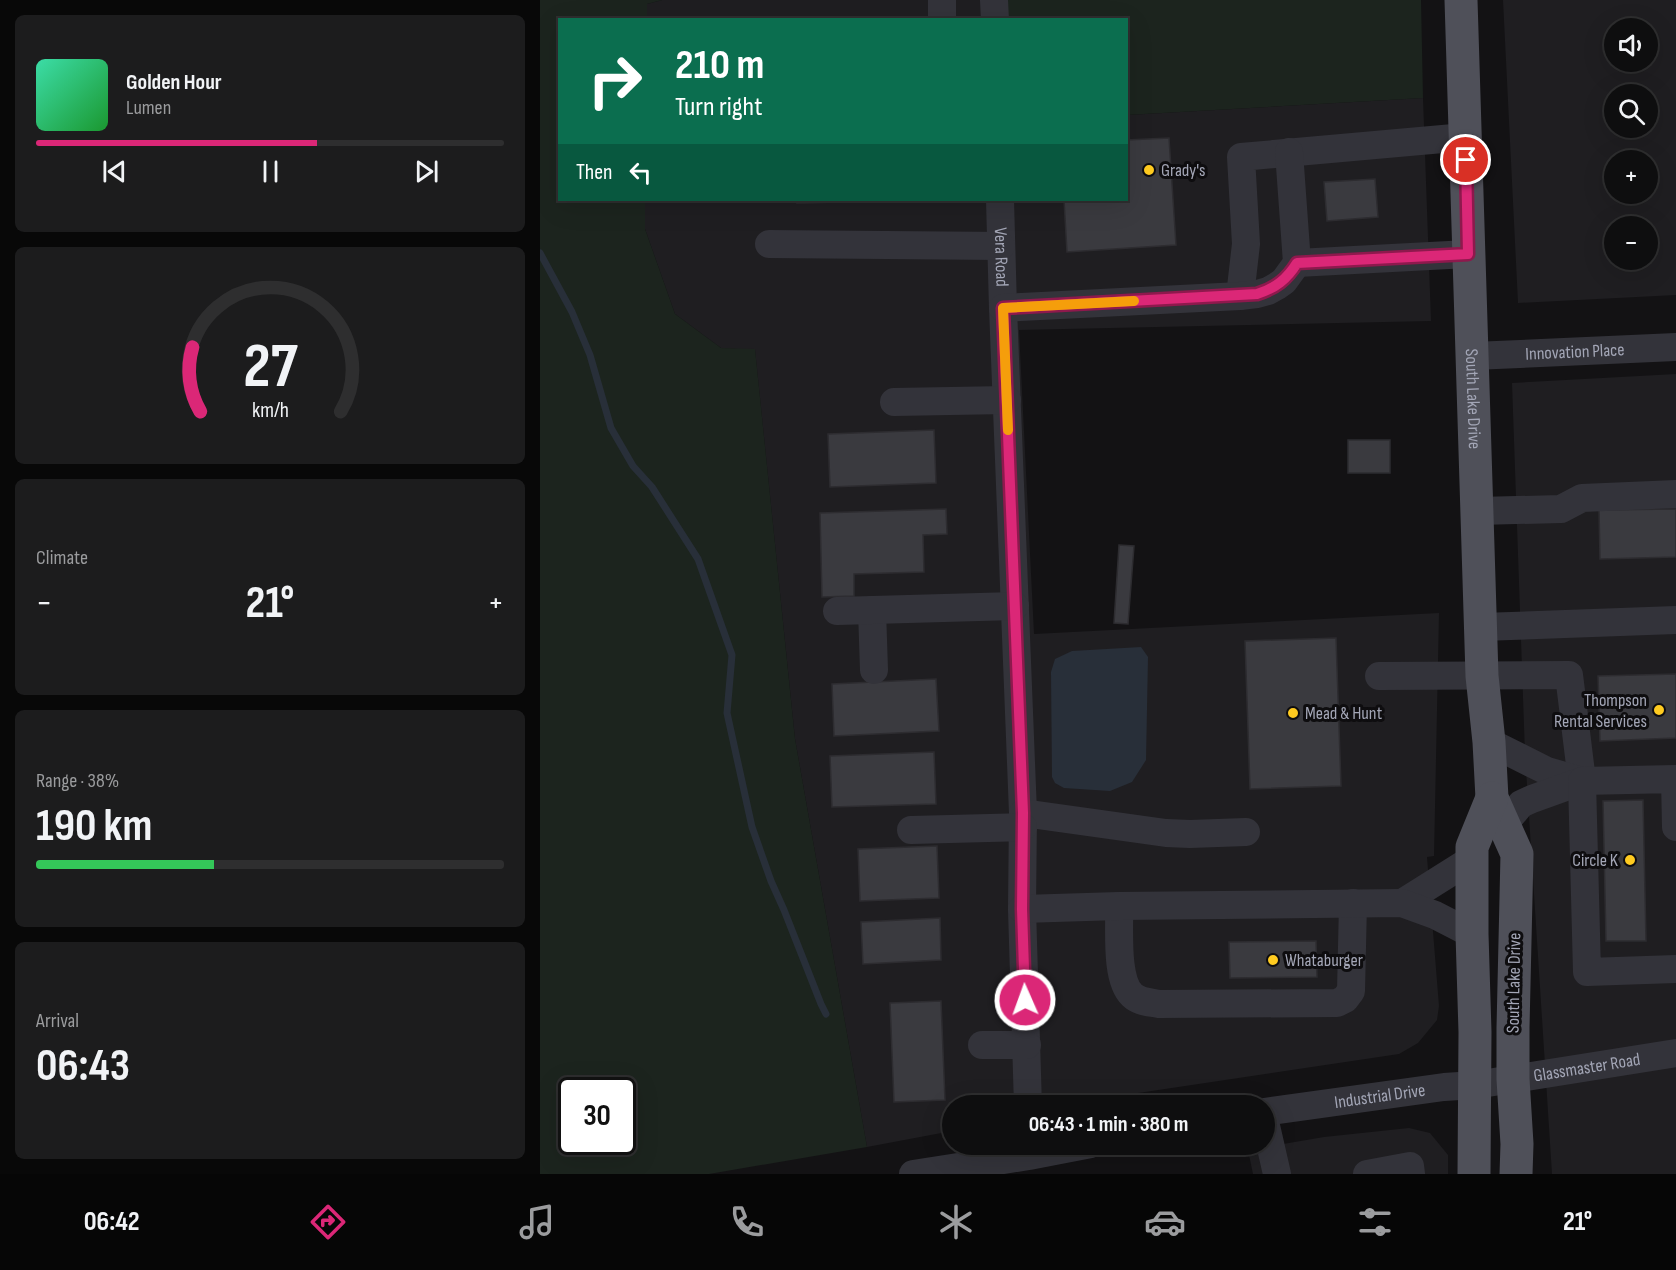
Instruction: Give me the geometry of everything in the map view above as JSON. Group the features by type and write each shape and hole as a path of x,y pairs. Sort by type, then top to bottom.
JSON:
{"main road":[{"name":"South Lake Drive","path":"1461,0 1482,676 1498,810 1517,854 1495,1082 1474,1174"},
{"name":"South Lake Drive","path":"1498,810 1472,847 1472,934 1495,1082 1517,1144 1516,1174"}],"street":[{"path":"942,0 942,18"},
{"path":"994,0 995,18"},
{"path":"1240,296 1246,244 1241,157 1465,137"},
{"path":"1003,308 1240,296 1268,291 1284,281 1297,263 1289,152"},
{"name":"Vera Road","path":"1000,201 1023,820 1022,909 1028,1095"},
{"path":"769,244 1001,246"},
{"path":"1297,263 1468,254"},
{"name":"Innovation Place","path":"1473,356 1676,347"},
{"path":"894,402 1007,400"},
{"path":"1478,511 1561,509 1582,498 1676,494"},
{"path":"837,611 1015,606"},
{"path":"873,610 874,670"},
{"path":"1481,627 1676,620"},
{"path":"1379,675 1569,675 1582,781 1587,972 1676,969"},
{"path":"1489,742 1547,771 1582,781 1675,779 1676,827"},
{"path":"1498,810 1521,804 1582,781"},
{"path":"911,830 1023,820 1166,833 1246,832"},
{"path":"1402,903 1472,859"},
{"path":"1119,906 1120,972 1131,994 1143,1001 1159,1004 1337,1004 1351,991 1353,903"},
{"path":"1022,909 1402,903 1435,915 1472,934"},
{"path":"982,1045 1027,1045"},
{"name":"Glassmaster Road","path":"1495,1082 1676,1053"},
{"name":"Industrial Drive","path":"1275,1110 1495,1082"},
{"path":"913,1174 1005,1155"},
{"path":"1273,1155 1277,1174"},
{"path":"1367,1174 1410,1166 1411,1174"}],"shaded area":[{"path":"540,0 662,0 647,4 647,18 558,18 558,201 645,201 645,229 675,314 721,348 755,349 795,739 867,1147 709,1174 540,1174"},
{"path":"662,0 1010,0 1010,18 647,18 647,4"},
{"path":"1007,0 1421,0 1423,98 1128,115 1128,18 1007,18"},
{"path":"1503,0 1676,0 1676,295 1518,303"},
{"path":"1423,98 1431,321 1019,330 1034,634 1439,613 1434,856 1427,857 1439,1006 1437,1020 1418,1043 1399,1054 1125,1095 942,1095 942,1133 867,1147 795,739 755,350 721,348 675,314 645,229 645,201 1128,201 1128,115"},
{"path":"1676,374 1676,1174 1552,1174 1525,754 1512,383"},
{"path":"1141,647 1148,657 1146,760 1132,782 1110,791 1064,788 1055,783 1052,777 1051,672 1055,659 1072,651"},
{"path":"1409,1128 1430,1133 1448,1155 1448,1174 1253,1174 1249,1155 1275,1155 1275,1145 1324,1137"}],"building":[{"name":"Grady's","path":"1169,138 1176,245 1067,252 1064,201 1128,201 1128,140"},
{"path":"1375,179 1378,217 1327,221 1324,182"},
{"path":"797,201 885,201 797,203"},
{"path":"934,430 936,483 830,487 828,434"},
{"path":"1348,440 1390,440 1390,473 1348,473"},
{"path":"946,509 947,534 923,535 924,572 854,574 854,596 822,597 820,513"},
{"path":"1676,509 1676,557 1600,559 1599,510"},
{"path":"1119,545 1134,546 1128,624 1114,623"},
{"name":"Mead & Hunt","path":"1336,638 1341,786 1250,789 1245,641"},
{"path":"1676,674 1676,738 1600,741 1598,676"},
{"path":"936,679 939,731 834,736 832,684"},
{"path":"934,752 936,804 832,807 830,756"},
{"path":"1643,800 1646,941 1606,941 1603,801"},
{"path":"937,846 939,898 860,901 858,849"},
{"path":"940,918 941,960 863,964 861,922"},
{"name":"Whataburger","path":"1316,941 1317,977 1230,978 1229,942"},
{"path":"941,1001 945,1095 942,1095 942,1100 894,1102 890,1003"}],"waterway":[{"path":"540,253 572,312 590,355 611,428 633,466 652,487 698,559 732,655 727,713 752,827 771,881 826,1014"}],"slow traffic":[{"path":"1008,430 1003,308 1134,301"}],"place":[{"name":"Grady's","path":"1149,170"},
{"name":"Thompson Rental Services","path":"1659,710"},
{"name":"Mead & Hunt","path":"1293,713"},
{"name":"Circle K","path":"1630,860"},
{"name":"Whataburger","path":"1273,960"}],"route":[{"path":"1025,1000 1022,909 1023,813 1003,308 1240,296 1268,291 1284,281 1297,263 1468,254 1466,160"}]}
